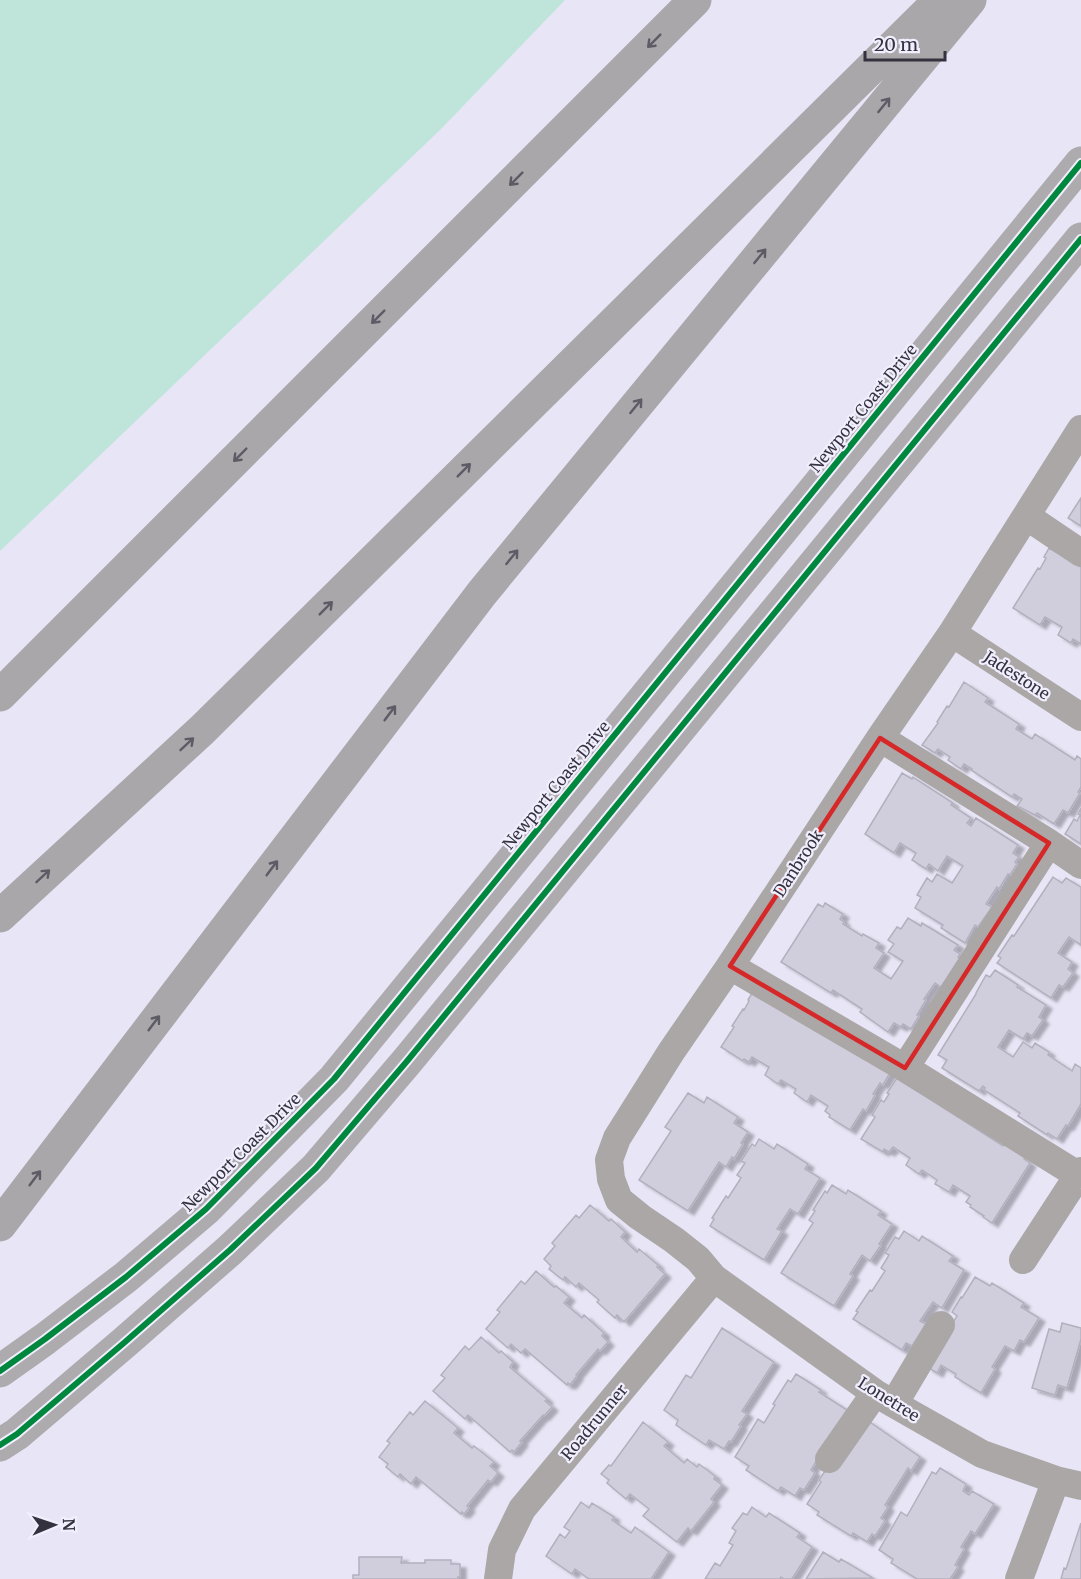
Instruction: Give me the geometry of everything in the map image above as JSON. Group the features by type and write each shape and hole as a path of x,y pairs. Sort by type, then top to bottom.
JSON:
{"highway":[{"path":"4,690 695,0"},
{"path":"0,916 202,730 940,0"},
{"path":"0,1225 482,593 970,0"}],"main road":[{"name":"Newport Coast Drive","path":"0,1371 126,1277 206,1209 334,1079 1081,164"},
{"path":"0,1446 125,1342 230,1250 316,1168 408,1060 1081,239"}],"street":[{"name":"Danbrook","path":"714,1278 698,1259 619,1200 611,1179 609,1160 617,1138 671,1052 952,633 1081,429"},
{"path":"1026,516 1081,553"},
{"name":"Jadestone","path":"952,633 1081,717"},
{"path":"880,738 1081,865"},
{"path":"905,1068 1049,843"},
{"path":"730,966 1079,1173 1023,1260"},
{"name":"Lonetree","path":"714,1278 885,1398 982,1454 1068,1483"},
{"name":"Roadrunner","path":"498,1579 502,1550 522,1509 714,1278"},
{"path":"829,1459 885,1398 941,1325"},
{"path":"1019,1579 1068,1483"}],"highlighted area":[{"path":"880,738 1049,843 905,1068 730,966"}],"green space":[{"path":"0,0 565,0 441,129 0,551"}],"building":[{"path":"1081,498 1081,526 1068,518"},
{"path":"1049,548 1081,567 1081,644 1073,639 1071,643 1058,635 1062,627 1045,617 1040,625 1013,608 1038,568 1040,569"},
{"path":"964,682 988,698 985,702 1019,724 1016,729 1032,739 1035,734 1075,760 1077,756 1081,759 1081,787 1078,792 1080,793 1068,813 1063,810 1054,824 1037,813 1035,815 1017,806 1022,799 1014,794 1012,797 964,764 961,769 948,760 950,757 938,749 935,753 922,745"},
{"path":"902,773 912,779 913,777 953,803 951,805 971,818 967,823 971,826 976,818 1018,845 1013,853 1019,857 1015,862 1017,864 999,889 997,887 986,904 992,907 978,927 975,925 965,943 941,928 943,925 915,908 921,897 917,895 927,878 932,882 937,874 952,883 963,866 947,856 938,871 929,864 926,869 912,860 916,853 900,843 894,853 865,834"},
{"path":"1081,808 1081,844 1065,834 1074,819 1077,821"},
{"path":"1053,877 1062,883 1066,878 1081,887 1081,945 1069,937 1058,953 1072,962 1068,969 1073,973 1063,987 1059,985 1051,998 997,963 1001,958 998,956"},
{"path":"825,903 843,914 840,919 844,922 843,924 879,943 876,948 884,953 874,968 891,979 903,961 888,952 894,944 888,940 897,927 901,929 908,918 921,926 922,923 958,945 954,950 960,954 958,957 961,958 941,987 935,983 924,999 926,1000 911,1029 903,1024 901,1027 894,1023 888,1032 860,1012 862,1009 833,990 831,993 781,962 818,904 823,907"},
{"path":"995,970 1046,1005 1039,1017 1043,1020 1032,1036 1027,1033 1023,1039 1009,1030 998,1047 1013,1057 1023,1042 1032,1048 1035,1043 1072,1071 1075,1064 1081,1068 1081,1104 1057,1139 1018,1116 1020,1113 984,1090 983,1086 979,1091 942,1068 947,1060 938,1055 986,975 990,977"},
{"path":"755,988 890,1073 883,1085 880,1083 866,1111 863,1109 850,1130 829,1117 830,1115 825,1111 828,1106 811,1095 807,1102 794,1093 796,1089 781,1080 778,1084 765,1075 769,1067 752,1057 749,1062 744,1059 743,1061 721,1047"},
{"path":"897,1078 1003,1146 1004,1144 1030,1163 992,1223 970,1207 971,1205 966,1202 970,1196 953,1185 949,1192 935,1184 937,1180 922,1170 919,1174 906,1165 910,1158 893,1147 889,1152 884,1149 883,1152 861,1139 875,1117 872,1115 881,1100 884,1102"},
{"path":"688,1093 704,1103 707,1097 738,1117 734,1123 748,1132 734,1159 732,1157 726,1167 719,1162 688,1211 639,1180 671,1131 665,1127"},
{"path":"759,1139 774,1149 777,1144 808,1164 805,1169 820,1178 798,1214 790,1209 777,1229 782,1231 764,1260 710,1226 714,1219 712,1218 726,1196 728,1198 741,1178 737,1175 745,1163 741,1161 752,1144 755,1146"},
{"path":"832,1185 846,1194 848,1190 881,1211 878,1215 892,1224 870,1261 862,1255 850,1274 853,1276 834,1306 781,1273 813,1223 809,1220 815,1211 813,1210 825,1191 827,1193"},
{"path":"590,1205 609,1221 611,1219 625,1232 621,1237 637,1252 639,1249 665,1274 624,1322 617,1315 615,1318 579,1283 576,1287 565,1277 563,1280 549,1269 551,1266 544,1259 555,1246 552,1243 576,1215 579,1218"},
{"path":"904,1231 919,1241 922,1236 953,1256 949,1261 964,1270 942,1308 933,1302 920,1321 926,1324 912,1346 906,1343 902,1350 853,1319 870,1290 872,1291 885,1271 881,1268 889,1255 885,1253 895,1237 899,1239"},
{"path":"536,1271 569,1297 564,1303 582,1318 584,1315 604,1333 602,1336 608,1342 600,1351 598,1349 570,1385 568,1383 567,1385 525,1349 521,1353 511,1344 508,1348 486,1329 500,1312 497,1310 521,1281 525,1284"},
{"path":"975,1277 990,1286 992,1283 1024,1303 1021,1307 1039,1318 1024,1342 1020,1340 1014,1351 1005,1346 992,1367 995,1369 981,1393 955,1377 956,1374 941,1365 937,1373 927,1367 957,1316 952,1312"},
{"path":"1062,1323 1081,1328 1081,1339 1067,1388 1058,1385 1055,1395 1032,1388 1049,1329 1060,1332"},
{"path":"722,1328 774,1362 742,1411 747,1414 731,1442 729,1441 724,1449 709,1440 706,1445 676,1425 678,1420 664,1410 686,1375 691,1378"},
{"path":"481,1337 513,1362 510,1367 547,1399 545,1401 552,1407 520,1441 522,1442 514,1452 512,1450 510,1452 468,1415 465,1419 433,1391 445,1378 441,1375 465,1346 469,1350"},
{"path":"796,1374 847,1410 811,1470 815,1473 804,1490 800,1488 795,1496 781,1487 778,1491 746,1470 749,1466 735,1457 758,1419 764,1423 788,1380 791,1382"},
{"path":"425,1401 458,1428 454,1433 494,1462 490,1466 498,1473 491,1482 488,1480 467,1506 469,1508 464,1514 462,1512 461,1514 416,1477 411,1484 400,1474 398,1477 386,1467 388,1464 379,1457 390,1443 387,1441 410,1412 413,1415"},
{"path":"867,1420 920,1457 911,1471 908,1468 885,1505 888,1507 881,1518 885,1521 875,1536 872,1534 867,1542 853,1533 851,1536 817,1515 819,1512 807,1504 829,1465"},
{"path":"643,1422 668,1442 664,1446 684,1463 687,1459 697,1467 699,1464 715,1476 714,1479 722,1485 711,1499 714,1502 691,1531 688,1528 677,1542 643,1516 649,1509 630,1494 626,1499 607,1483 609,1480 601,1474 609,1465 611,1466"},
{"path":"940,1468 966,1484 963,1491 969,1495 972,1491 994,1504 975,1534 971,1531 961,1547 964,1549 955,1565 958,1567 950,1579 917,1579 891,1563 893,1559 879,1550 901,1512 907,1516 932,1472 936,1474"},
{"path":"581,1502 589,1508 592,1503 614,1517 612,1520 631,1533 635,1527 669,1552 651,1579 589,1579 575,1569 572,1574 546,1556 560,1534 565,1538 570,1531 564,1527"},
{"path":"752,1507 766,1517 769,1513 800,1533 797,1537 812,1547 792,1579 781,1577 780,1579 705,1579 715,1563 720,1566 733,1545 729,1543 736,1531 732,1528 743,1513 747,1515"},
{"path":"1081,1523 1081,1579 1061,1579 1064,1568 1066,1569"},
{"path":"823,1552 839,1562 841,1559 873,1578 806,1579"},
{"path":"359,1557 402,1557 401,1563 451,1560 451,1564 460,1564 460,1577 458,1579 353,1579 353,1575 359,1575"}],"cycle path":[{"path":"0,1371 126,1277 206,1209 334,1079 1081,163"},
{"path":"0,1445 17,1434 230,1250 316,1168 408,1060 1081,239"}]}
